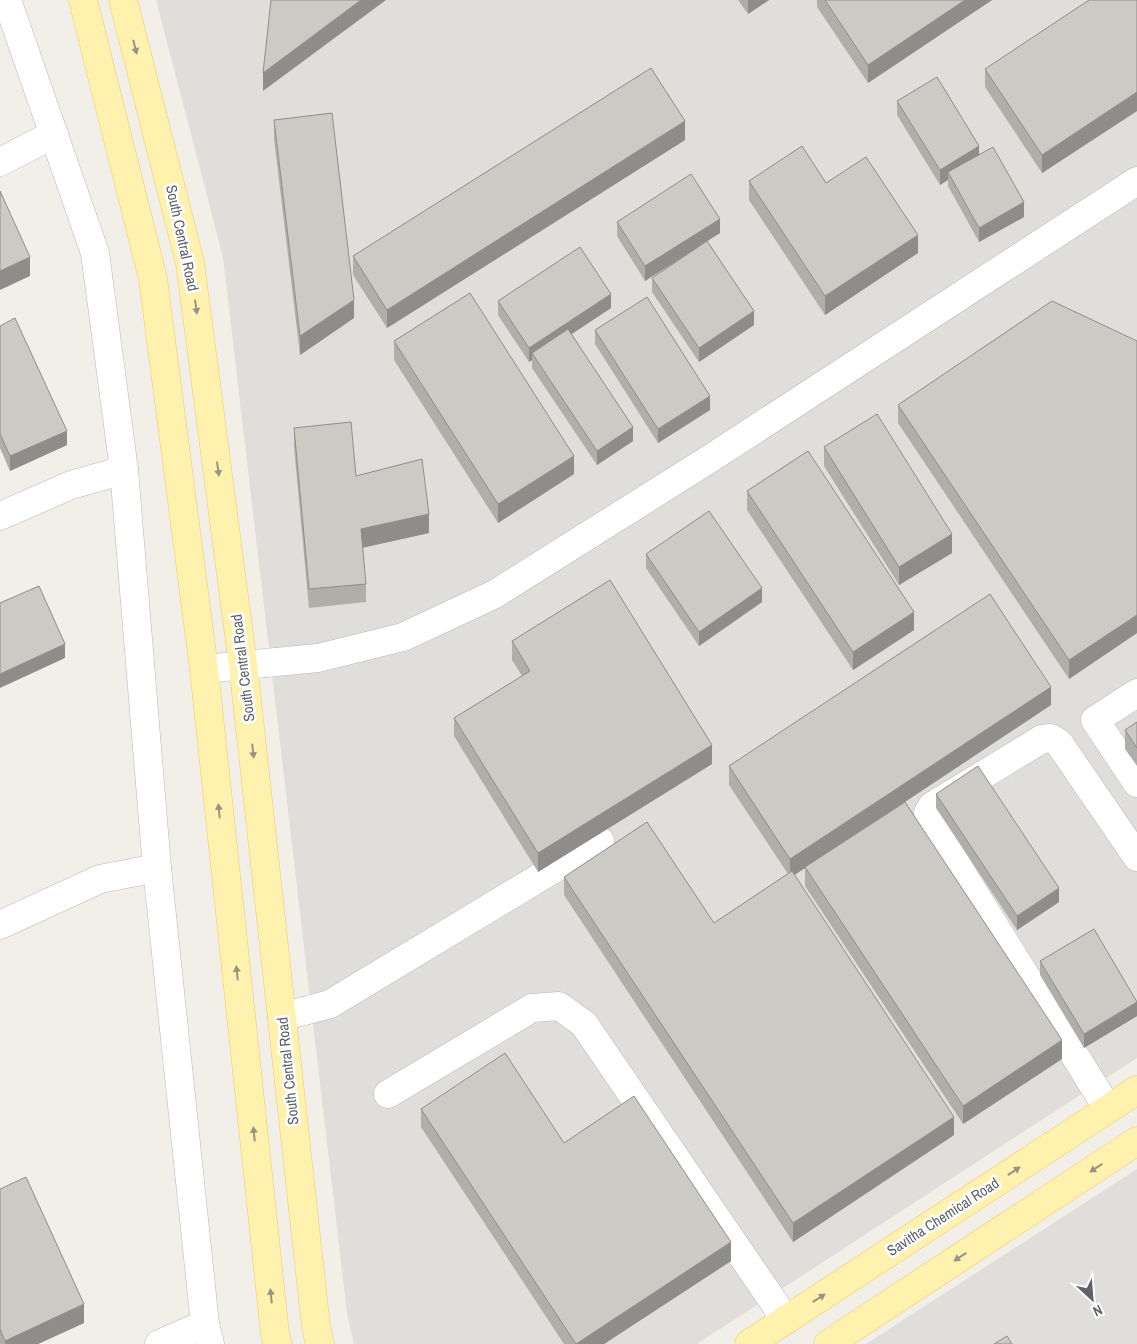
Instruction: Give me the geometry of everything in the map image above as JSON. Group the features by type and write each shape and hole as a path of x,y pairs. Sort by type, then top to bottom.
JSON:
{"main road":[{"path":"83,0 153,279 204,669 273,1314 278,1344"},
{"name":"South Central Road","path":"123,0 190,263 244,665 316,1327 320,1344"},
{"name":"Savitha Chemical Road","path":"749,1344 1137,1090"},
{"path":"828,1344 1137,1142"}],"street":[{"path":"7,0 95,253 124,470 156,868 208,1334 159,1344"},
{"path":"0,162 54,134"},
{"path":"204,669 318,658 403,637 496,594 1137,181"},
{"path":"0,516 72,485 124,470"},
{"path":"1137,693 1095,720 1137,783"},
{"path":"1108,1109 930,822 928,813 932,806 1042,739 1052,738 1059,743 1137,857"},
{"path":"282,1017 330,1004 600,841"},
{"path":"0,924 100,879 156,868"},
{"path":"388,1094 532,1008 558,1006 584,1024 786,1320"}],"shaded area":[{"path":"156,0 1137,0 1137,1058 697,1344 354,1344 347,1313 223,257"},
{"path":"1137,1169 1137,1344 866,1344"}],"building":[{"path":"271,0 361,0 263,73"},
{"path":"825,0 965,0 868,65"},
{"path":"1089,0 1137,0 1137,92 1042,155 985,69"},
{"path":"651,68 685,121 387,310 353,256"},
{"path":"937,77 979,146 940,170 897,101"},
{"path":"332,113 354,300 300,336 274,120"},
{"path":"802,146 826,183 866,157 918,235 825,296 749,181"},
{"path":"993,147 1024,202 979,228 948,172"},
{"path":"691,174 720,219 645,266 617,222"},
{"path":"0,191 30,257 0,271"},
{"path":"707,241 754,311 699,348 652,278"},
{"path":"580,247 611,294 529,348 498,301"},
{"path":"470,293 574,456 498,504 394,341"},
{"path":"647,297 710,396 658,429 595,330"},
{"path":"1052,301 1137,341 1137,615 1069,660 898,405"},
{"path":"15,318 67,431 10,456 0,434 0,326"},
{"path":"568,329 633,427 597,451 532,353"},
{"path":"877,414 952,534 899,567 824,447"},
{"path":"351,422 356,476 422,459 429,514 361,529 366,584 309,589 294,428"},
{"path":"808,451 914,612 853,652 747,491"},
{"path":"709,511 762,588 699,632 646,554"},
{"path":"610,580 712,745 538,853 454,718 530,671 512,641"},
{"path":"39,586 65,644 0,674 0,603"},
{"path":"990,594 1051,687 790,859 729,766"},
{"path":"1137,722 1137,748 1125,730"},
{"path":"978,766 1059,888 1017,916 936,794"},
{"path":"905,802 1062,1040 963,1106 805,867"},
{"path":"647,822 714,923 792,871 954,1117 793,1223 564,877"},
{"path":"1094,929 1137,1002 1084,1034 1040,961"},
{"path":"505,1053 564,1143 634,1096 731,1242 576,1344 421,1109"},
{"path":"26,1177 84,1304 5,1341 0,1329 0,1189"},
{"path":"1007,1336 1012,1344 994,1344"}]}
